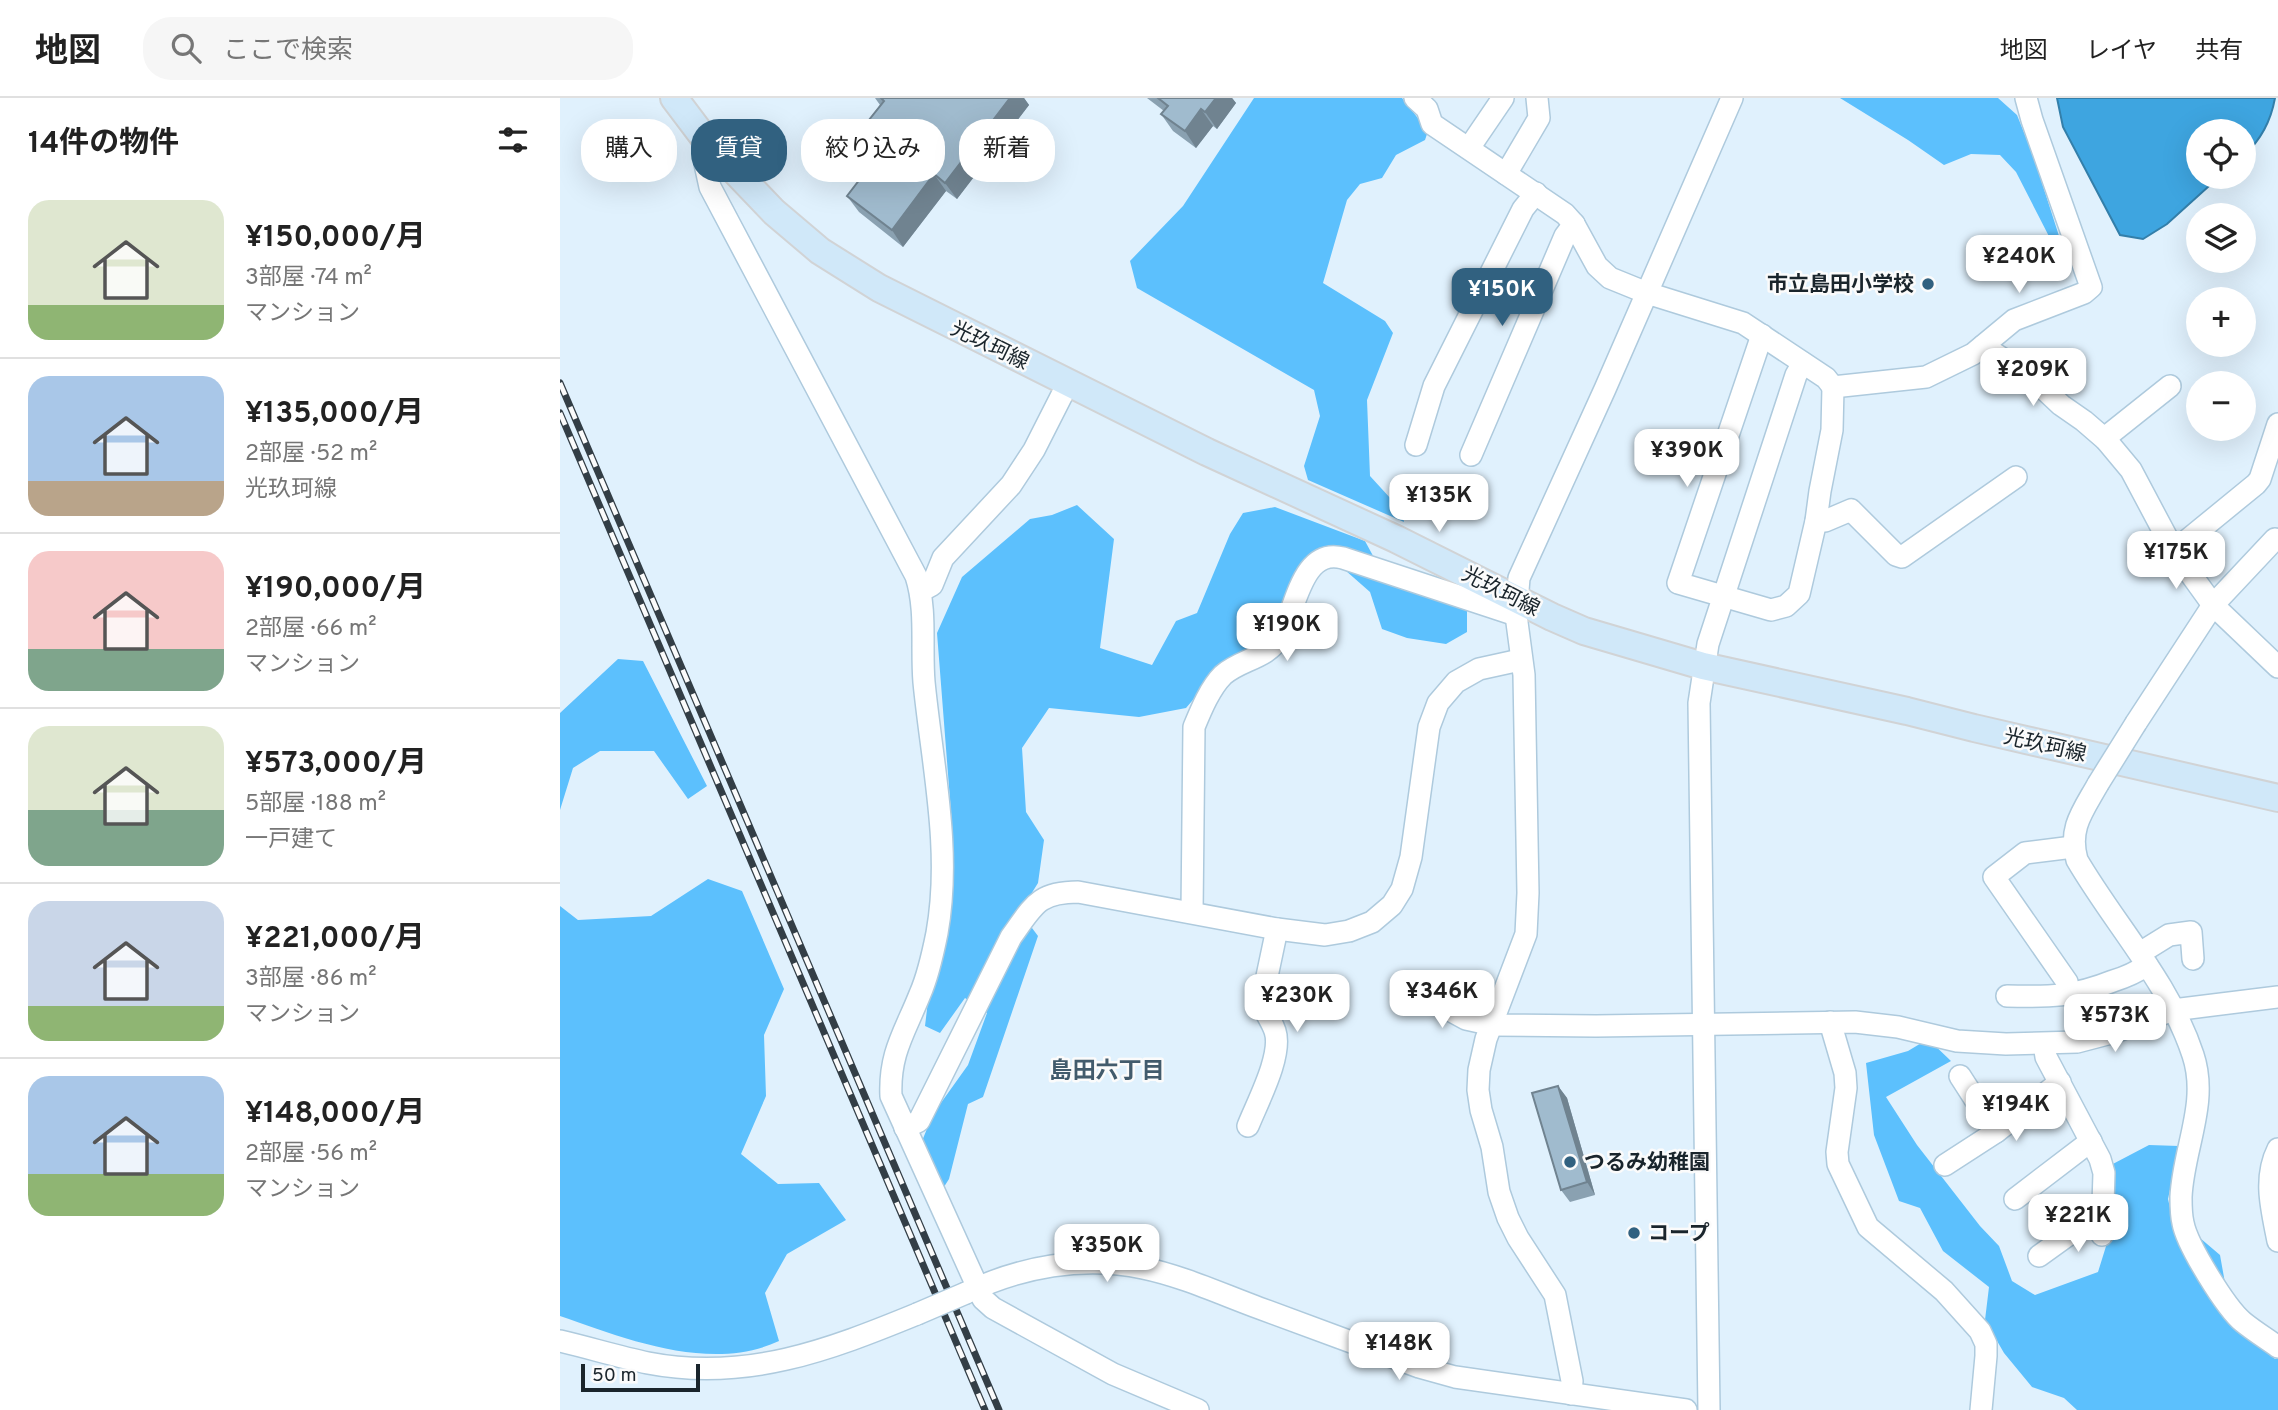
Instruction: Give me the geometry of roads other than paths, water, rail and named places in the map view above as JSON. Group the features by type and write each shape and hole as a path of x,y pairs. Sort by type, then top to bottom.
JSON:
{"main road":[{"name":"光玖珂線","path":"674,98 691,120"},
{"name":"光玖珂線","path":"746,182 774,212 820,251 879,288 1207,452 1432,556 1516,608 1703,666 2278,798"}],"street":[{"path":"1415,98 1427,109 1432,124 1565,214 1574,224 1597,266 1610,278 1647,293 1743,323 1762,335 1802,363 1826,378 1832,387 1832,430 1816,521 1799,594 1786,606 1771,610 1678,583 1762,335"},
{"path":"1469,148 1503,98"},
{"path":"1506,174 1539,118 1537,98"},
{"path":"1571,1394 1572,1381 1555,1295 1508,1218 1499,1192 1492,1147 1481,1110 1479,1070 1486,1038 1527,934 1524,675 1520,660 1516,608 1519,578 1732,98"},
{"path":"1832,387 1926,377 1973,354 2014,320 2084,293 2091,286 2026,98"},
{"path":"709,182 916,576 921,591 924,682 933,747 942,861 942,896 937,934 921,991 896,1050 890,1073 891,1096 971,1291 993,1308 1113,1374 1198,1410"},
{"path":"1416,445 1434,386 1523,209 1536,193"},
{"path":"1471,455 1565,236 1574,224"},
{"path":"1983,346 2031,377 2061,405 2106,440 2131,470 2174,551 2213,605 2278,667"},
{"path":"1709,1410 1699,703 1703,666 1723,597 1802,363"},
{"path":"921,591 932,585 943,558 1011,485 1034,450 1068,383"},
{"path":"2106,440 2111,433 2170,386"},
{"path":"2174,551 2260,479 2278,424"},
{"path":"1816,521 1825,522 1851,510 1896,555 1902,557 2016,477"},
{"path":"2275,539 2213,605 2098,784 2073,832 2073,847 2085,875 2169,997 2198,1072 2197,1111 2181,1196 2183,1224 2190,1242 2227,1303 2242,1321 2278,1347"},
{"path":"1192,912 1194,727 1203,705 1222,676 1274,646 1286,625 1307,572 1319,559 1330,555 1516,608"},
{"path":"905,1128 919,1121 1011,937 1045,896 1078,892 1277,929 1325,935 1372,922 1392,905 1402,889 1412,857 1429,727 1438,703 1456,682 1479,669 1520,660"},
{"path":"2070,996 2067,982 1994,877 2025,853 2073,847"},
{"path":"1248,1126 1270,1072 1276,1043 1275,1031 1263,1010 1262,1000 1277,929"},
{"path":"2007,996 2070,996 2087,992 2138,972 2143,959 2169,935 2191,932 2193,959"},
{"path":"1413,985 1466,1019 1493,1025 1830,1022 1898,1027 1957,1041 2044,1044 2077,1042 2115,1032 2174,1010 2278,997"},
{"path":"1830,1022 1845,1073 1846,1088 1836,1152 1838,1164 1868,1227 1944,1291 1980,1331 1986,1344 1981,1410"},
{"path":"2039,1256 2096,1215 2102,1225 2104,1173 2091,1140 2046,1057 2044,1044"},
{"path":"1960,1076 1996,1132"},
{"path":"1945,1165 1996,1132 2060,1082"},
{"path":"2015,1199 2091,1140"},
{"path":"2278,1149 2269,1170 2278,1241"},
{"path":"560,1341 649,1363 691,1368 737,1367 787,1360 810,1355 917,1314 1011,1274 1036,1268 1113,1263 1143,1268 1192,1282 1419,1367 1455,1377 1686,1410"}],"railway":[{"path":"560,383 999,1410"},
{"path":"560,413 985,1410"}],"place":[{"name":"市立島田小学校","path":"1928,284"},
{"name":"つるみ幼稚園","path":"1570,1162"},
{"name":"コープ","path":"1634,1233"}],"district":[{"name":"島田六丁目","path":"1107,1070"}]}
